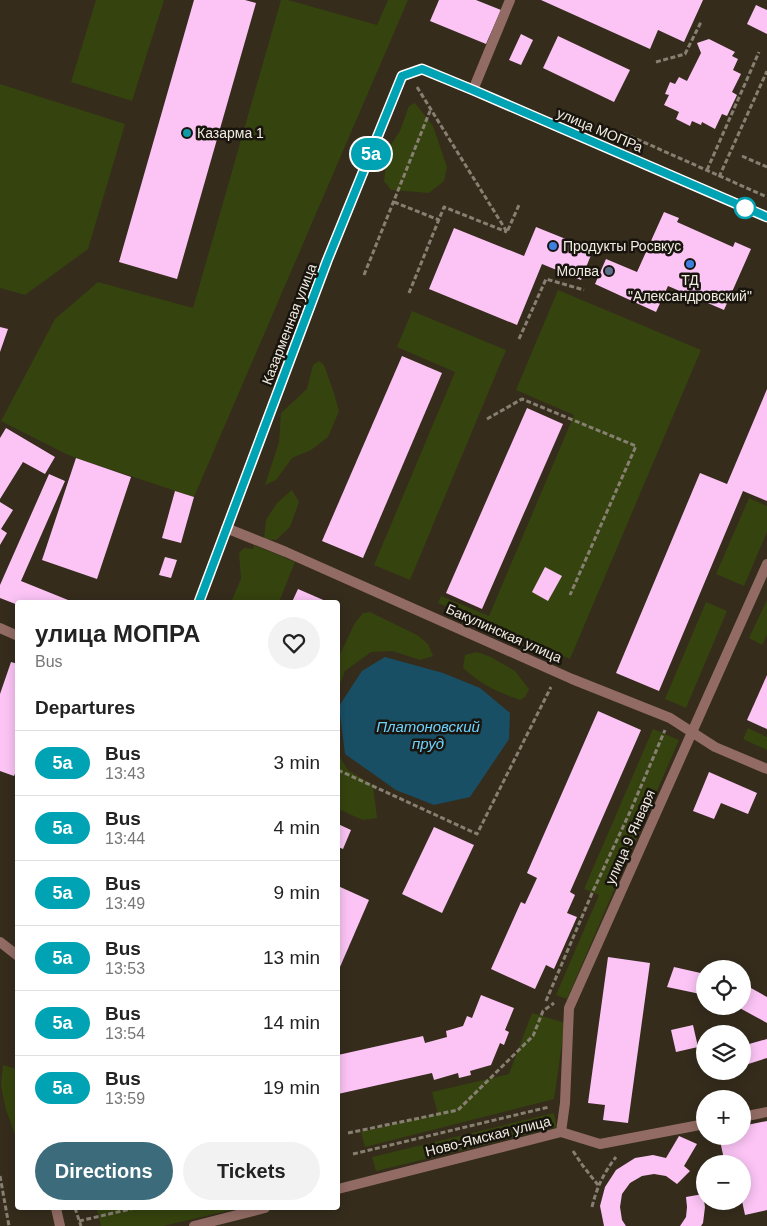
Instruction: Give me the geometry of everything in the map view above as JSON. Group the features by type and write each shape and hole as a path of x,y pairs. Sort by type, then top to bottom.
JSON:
{"street":[{"path":"473,90 510,0"},
{"name":"улица МОПРа","path":"422,69 767,217"},
{"name":"Казарменная улица","path":"199,600 324,270 402,76 422,69"},
{"name":"Бакулинская улица","path":"226,528 286,552 558,673 670,718 715,747 767,769"},
{"name":"улица 9 Января","path":"561,1132 565,1103 569,1008 767,564"},
{"path":"0,628 15,635"},
{"path":"0,942 15,954"},
{"path":"751,1115 767,1112"},
{"name":"Ново-Ямская улица","path":"340,1188 561,1132 600,1144 696,1126"},
{"path":"56,1210 60,1226"},
{"path":"194,1226 257,1210"}],"path":[{"path":"656,62 684,54 701,22"},
{"path":"707,170 759,52"},
{"path":"711,193 767,71"},
{"path":"413,80 430,111 507,232"},
{"path":"364,275 430,111"},
{"path":"623,133 767,197"},
{"path":"742,156 767,167"},
{"path":"394,202 438,220"},
{"path":"507,232 519,205"},
{"path":"409,293 444,207 507,232"},
{"path":"519,339 546,278 584,290"},
{"path":"487,419 522,399 636,446 570,595"},
{"path":"340,771 477,834 558,673"},
{"path":"546,1001 670,718"},
{"path":"348,1133 458,1110 533,1036 543,1011 554,1003"},
{"path":"353,1154 565,1103"},
{"path":"561,1132 598,1186"},
{"path":"592,1207 598,1186 610,1165 630,1139"},
{"path":"0,1176 9,1226"},
{"path":"0,1200 5,1204"},
{"path":"76,1210 81,1226"},
{"path":"79,1220 126,1210"}],"green space":[{"path":"96,0 164,0 132,101 71,82"},
{"path":"281,0 288,0 377,25 388,0 408,0 194,497 76,458 1,421 55,319 98,282 193,308"},
{"path":"0,84 125,124 88,249 25,295 0,288"},
{"path":"415,103 433,126 447,167 444,181 429,193 391,190 384,181 388,149 400,131 409,106"},
{"path":"558,290 701,350 570,659 438,603 441,596 489,616 574,415 516,390"},
{"path":"412,311 506,350 410,580 374,565 455,372 397,347"},
{"path":"319,361 324,365 339,411 328,437 311,450 292,458 276,480 265,485 279,442 281,413 307,389 313,365"},
{"path":"292,490 299,502 290,527 276,540 264,539 266,520 277,503"},
{"path":"749,498 767,506 767,532 744,586 716,574"},
{"path":"254,545 295,562 280,600 232,600 241,579 239,553 244,548 253,549"},
{"path":"767,600 767,635 762,645 749,638"},
{"path":"706,602 727,611 686,708 665,699"},
{"path":"370,612 417,635 428,644 433,656 420,660 392,651 371,652 345,671 340,684 340,654 355,623 363,613"},
{"path":"477,652 491,657 515,671 529,689 525,697 520,700 496,690 476,679 463,668 465,655"},
{"path":"748,728 767,737 767,750 743,739"},
{"path":"653,729 679,740 567,999 556,995 599,895 584,889"},
{"path":"340,757 348,770 373,785 377,818 363,820 340,810"},
{"path":"532,1013 565,1023 554,1099 365,1147 361,1132 438,1114 432,1092 509,1074"},
{"path":"3,1065 15,1068 15,1135 6,1110 1,1085"},
{"path":"554,1113 557,1127 376,1171 372,1157"},
{"path":"97,1210 231,1210 163,1226 101,1226"}],"water":[{"name":"Платоновский пруд","path":"385,657 443,673 480,688 510,713 509,739 470,797 434,805 396,790 345,754 340,704 362,671"}],"building":[{"name":"Казарма 1","path":"194,0 245,0 256,3 177,279 119,262"},
{"path":"439,0 476,0 501,10 486,44 430,21"},
{"path":"541,0 703,0 684,42 658,30 650,49"},
{"path":"756,5 767,10 767,34 747,24"},
{"path":"521,34 533,40 521,65 509,60"},
{"path":"558,36 630,70 614,102 543,68"},
{"path":"709,39 735,52 732,56 738,59 733,70 741,74 732,92 737,95 727,116 722,114 715,129 702,122 701,125 692,121 690,126 676,119 679,112 664,105 669,95 665,94 670,82 675,84 679,77 687,81 701,53 697,43"},
{"path":"664,212 679,218 677,222 733,247 735,242 751,249 724,310 668,286 656,312 595,284 606,259 637,272"},
{"path":"536,227 593,250 581,280 542,264 517,325 429,289 454,228 524,256"},
{"path":"0,327 8,329 0,352"},
{"path":"402,356 442,373 363,558 322,541"},
{"path":"767,389 767,501 743,491 659,691 616,673 700,473 727,484"},
{"path":"527,408 563,424 482,609 446,593"},
{"path":"6,428 55,457 45,474 23,462 0,499 0,438"},
{"path":"76,458 131,477 97,579 42,560"},
{"path":"49,474 65,481 21,581 68,600 15,600 15,604 0,598 0,585"},
{"path":"175,491 194,497 181,543 162,538"},
{"path":"0,502 13,510 1,529 7,533 0,545"},
{"path":"165,557 177,560 171,578 159,575"},
{"path":"545,567 562,576 548,601 532,592"},
{"path":"298,589 323,600 293,600"},
{"path":"11,662 15,663 14,776 0,771 0,694"},
{"path":"767,675 767,729 747,720"},
{"path":"598,711 641,730 570,892 575,895 567,913 577,917 554,969 546,965 535,989 491,969 521,902 525,904 537,878 527,873"},
{"path":"709,772 757,793 748,814 721,803 714,819 693,811"},
{"path":"340,825 351,830 343,849 340,848"},
{"path":"434,827 474,845 442,913 402,894"},
{"path":"340,887 369,900 340,967"},
{"path":"608,957 650,963 628,1123 603,1120 605,1105 588,1103"},
{"path":"674,967 696,972 696,993 667,987"},
{"path":"751,988 767,997 767,1023 751,1014"},
{"path":"481,995 514,1008 505,1030 509,1032 504,1045 500,1043 491,1065 470,1071 471,1075 459,1078 458,1073 434,1080 432,1073 340,1094 340,1055 423,1036 425,1043 447,1037 446,1031 463,1026 467,1016 472,1018"},
{"path":"693,1025 696,1047 676,1052 671,1030"},
{"path":"767,1039 767,1058 751,1063 751,1043"},
{"path":"767,1121 767,1210 745,1215 744,1210 751,1210 751,1155 723,1155 721,1145 751,1145 751,1124"},
{"path":"679,1136 696,1144 684,1166 690,1171 677,1184 666,1176 654,1174 642,1176 630,1183 622,1194 620,1207 622,1220 626,1226 604,1226 600,1206 605,1187 616,1170 635,1158 653,1155 666,1158"},
{"path":"696,1195 696,1210 705,1210 701,1226 680,1226 686,1217 686,1197"}],"bus line":[{"name":"5а","path":"200,600 327,261 402,76 422,69 767,217"}],"place":[{"name":"Казарма 1","path":"187,133"},
{"name":"Продукты Росвкус","path":"553,246"},
{"name":"ТД \"Александровский\"","path":"690,264"},
{"name":"Молва","path":"609,271"}]}
